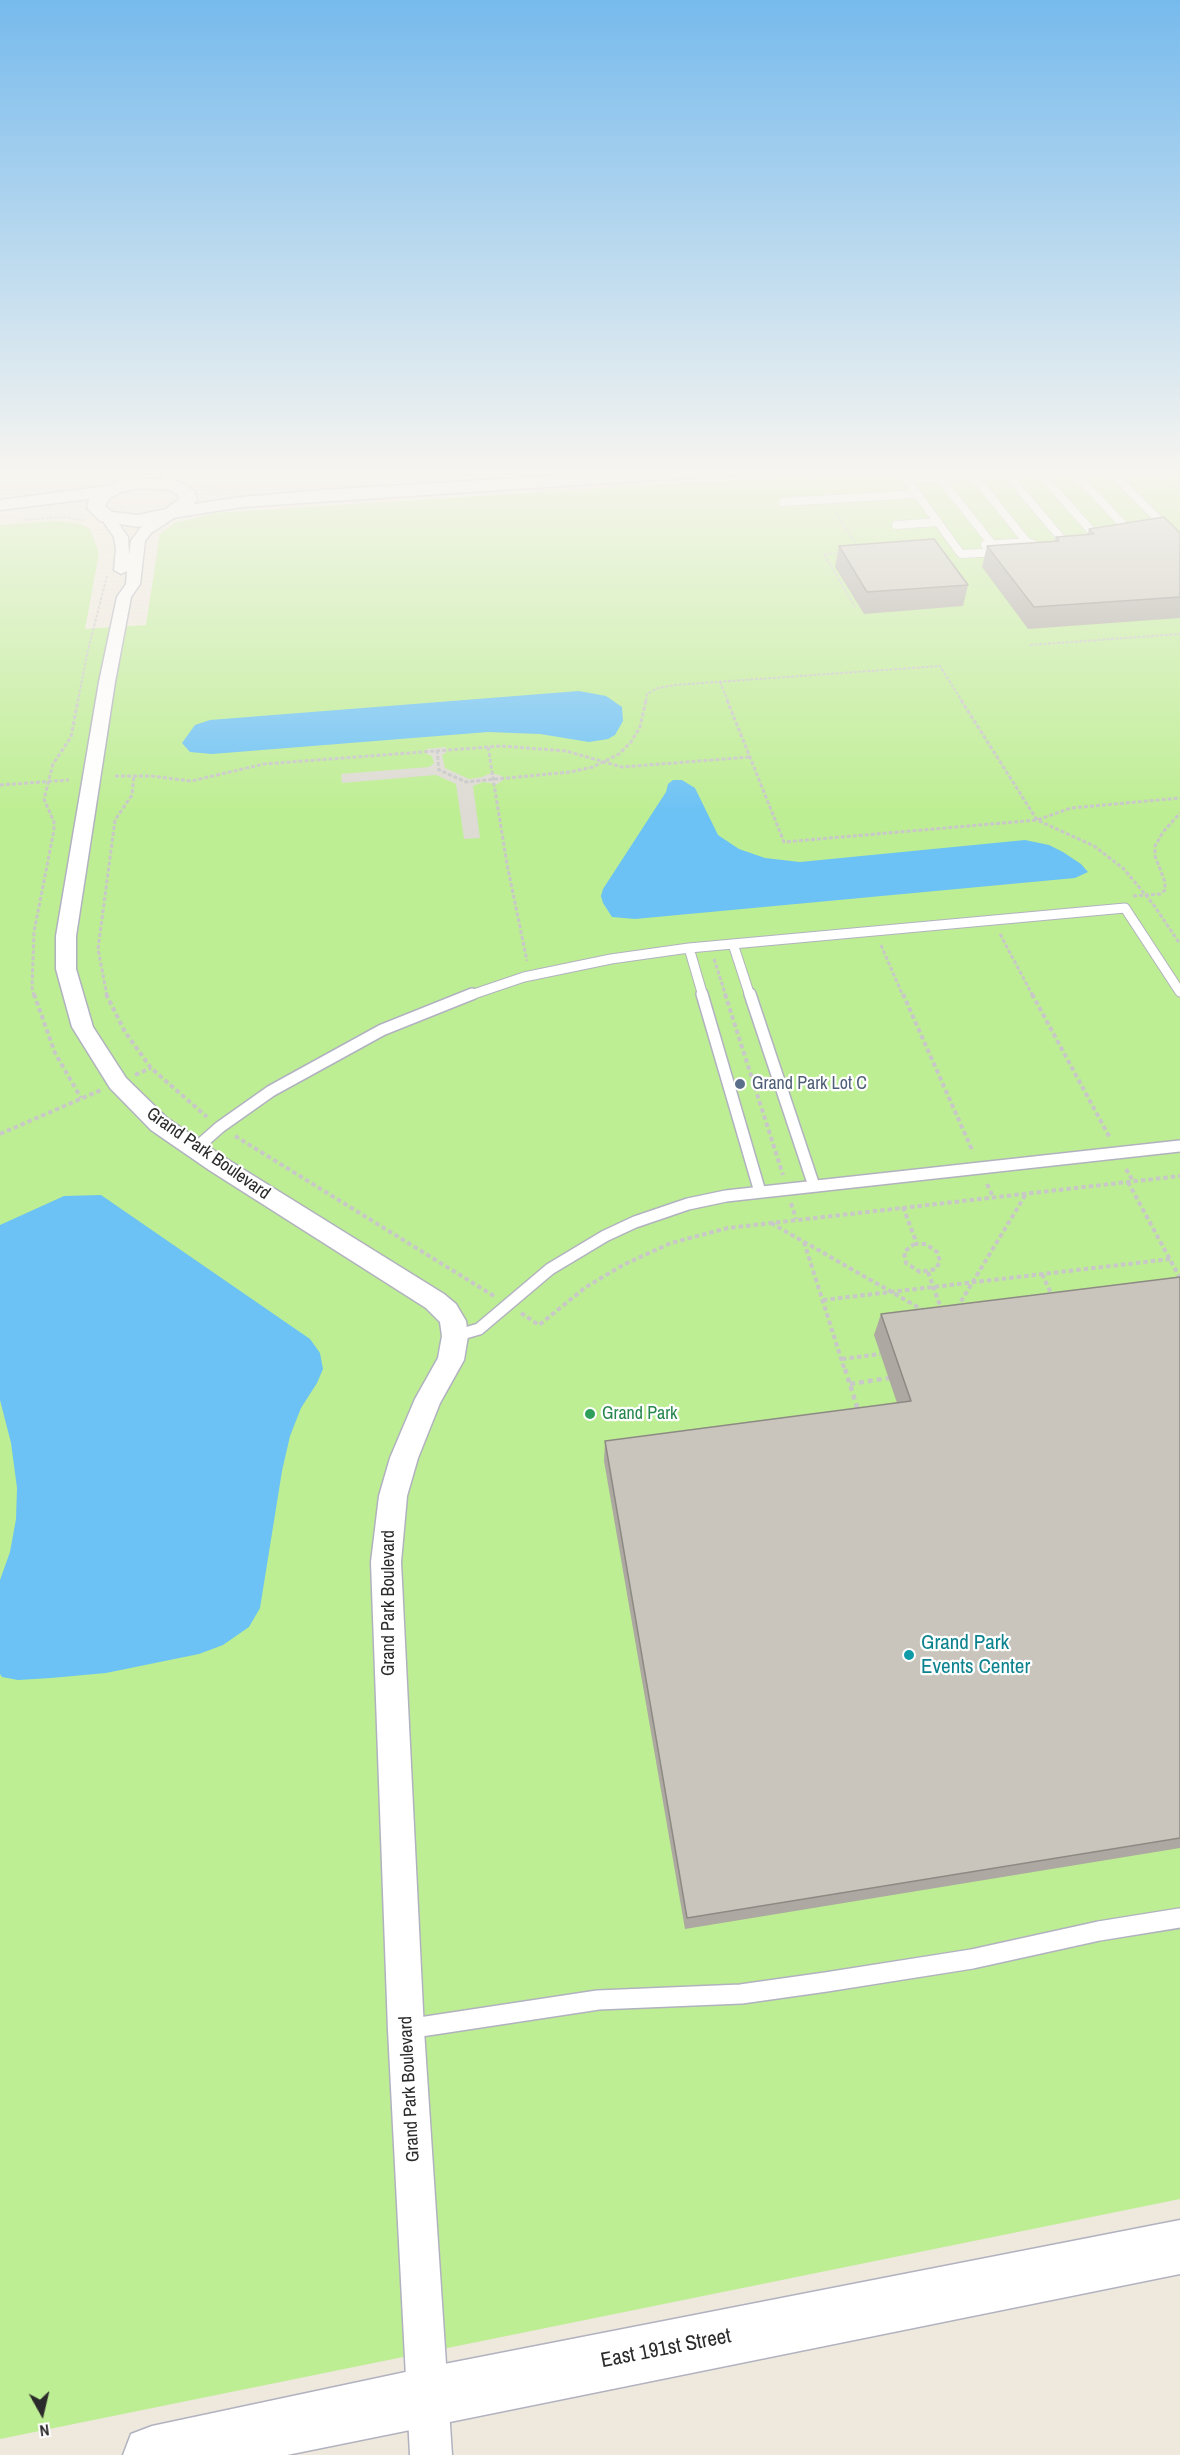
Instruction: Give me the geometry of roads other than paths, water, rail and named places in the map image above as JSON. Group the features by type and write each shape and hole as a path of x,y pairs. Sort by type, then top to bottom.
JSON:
{"street":[{"name":"Grand Park Boulevard","path":"117,584 124,597"},
{"name":"Grand Park Boulevard","path":"133,584 124,597 107,682 65,953 69,982 83,1027 118,1083 159,1124 435,1301 447,1311 453,1322 455,1336 451,1360 428,1399 404,1458 393,1496 386,1562 406,2030 431,2455"},
{"name":"East 191st Street","path":"153,2455 429,2396 1180,2247"}],"lane":[{"path":"195,1149 220,1127 271,1091 348,1046 418,1014 524,977 611,959 689,948 1125,908 1180,992"},
{"path":"733,944 814,1186"},
{"path":"689,948 760,1192"},
{"path":"455,1336 479,1329 550,1269 615,1231 688,1204 760,1192 1180,1146"},
{"path":"406,2030 597,2000 741,1994 826,1982 972,1959 1099,1931 1180,1918"}],"water":[{"path":"579,691 606,696 622,707 623,721 615,735 608,739 589,742 540,734 488,732 212,754 190,752 182,743 195,725 210,720"},
{"path":"673,780 682,780 695,788 718,835 739,849 765,858 800,862 1025,840 1049,845 1063,852 1081,864 1088,872 1075,878 635,919 612,917 603,903 601,896 603,889 666,792 668,784"},
{"path":"101,1195 310,1339 320,1353 323,1369 301,1408 290,1436 282,1471 260,1608 249,1627 223,1645 199,1654 106,1673 18,1680 2,1677 0,1674 0,1580 10,1552 16,1519 17,1488 11,1443 0,1400 0,1225 64,1196"}],"place":[{"name":"Grand Park Lot C","path":"740,1084"},
{"name":"Grand Park","path":"590,1414"},
{"name":"Grand Park Events Center","path":"909,1655"}]}
